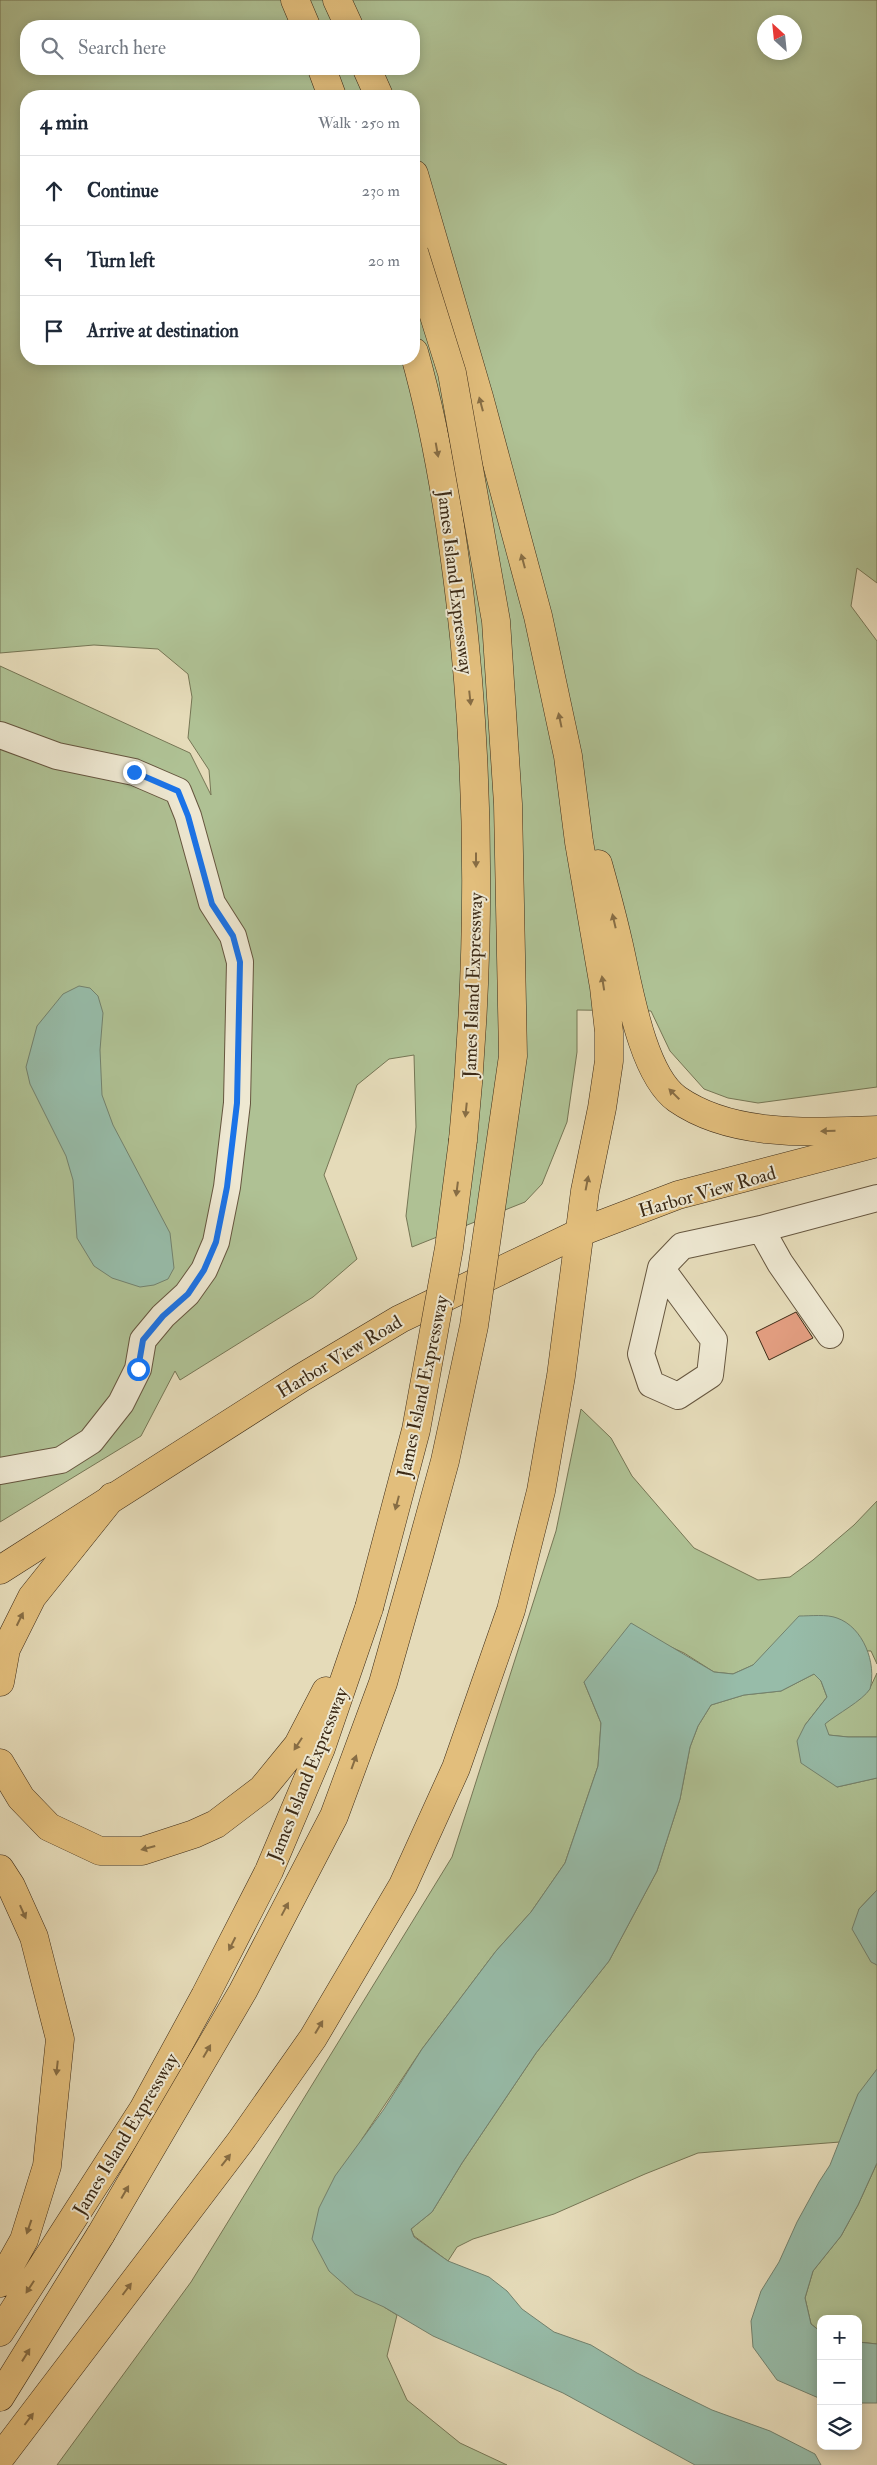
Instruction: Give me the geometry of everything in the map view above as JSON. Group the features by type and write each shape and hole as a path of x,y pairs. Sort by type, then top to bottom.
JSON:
{"main road":[{"path":"295,0 303,20"},
{"path":"336,0 341,20"},
{"path":"336,0 346,20"},
{"path":"324,75 330,90"},
{"path":"358,75 363,90"},
{"path":"370,75 376,90"},
{"path":"420,195 479,397 535,607 568,756 611,910 640,1037 658,1076 676,1098 717,1120 793,1132 877,1130"},
{"name":"James Island Expressway","path":"0,2397 101,2234 242,1991 334,1816 383,1683 412,1584 445,1461 474,1326 513,1056 508,804 496,621 452,372 420,271"},
{"name":"James Island Expressway","path":"0,2332 76,2217 144,2108 205,1996 269,1870 322,1748 369,1608 416,1430 449,1248 470,1065 476,966 473,721 465,641 444,491 429,406 418,365"},
{"path":"0,2458 246,2134 313,2038 404,1885 456,1768 512,1610 541,1491 562,1376 585,1191 602,1108 609,1061 609,1032 604,987 579,842 568,756"},
{"name":"Harbor View Road","path":"0,1570 300,1378 400,1319 581,1232 678,1195 877,1144"},
{"path":"0,1682 6,1649 32,1597 112,1497"},
{"path":"0,1763 20,1798 49,1827 100,1851 142,1850 194,1834 216,1824 254,1796 298,1745 369,1608"},
{"path":"0,1869 11,1886 34,1937 60,2039 47,2166 24,2240 0,2283"}],"street":[{"path":"0,735 57,756 134,772 178,791 188,816 212,904 233,936 240,962 237,1103 227,1187 216,1242 204,1270 188,1294 163,1316 143,1340 138,1369 121,1403 91,1441 60,1460 0,1471"},
{"path":"661,1268 682,1246 761,1229 877,1198"},
{"path":"761,1229 780,1263 830,1335"}],"shaded area":[{"path":"0,0 877,0 877,583 857,568 851,606 877,641 877,1087 758,1103 728,1098 704,1089 670,1051 651,1011 577,1010 577,1052 567,1122 542,1184 525,1202 412,1247 406,1216 416,1127 414,1055 389,1059 357,1085 324,1175 357,1259 313,1297 180,1380 175,1371 141,1436 0,1522 0,666 190,753 211,795 209,770 188,738 192,697 188,674 158,649 94,645 0,653"},
{"path":"79,986 90,988 98,996 103,1013 100,1050 102,1095 113,1125 170,1233 174,1268 168,1279 154,1285 140,1287 112,1278 94,1266 77,1238 73,1180 66,1156 30,1084 26,1067 37,1026 63,994"},
{"path":"581,1409 611,1438 632,1476 694,1548 758,1580 790,1577 854,1525 877,1501 877,1664 871,1651 770,1649 753,1665 733,1674 714,1672 684,1653 658,1641 584,1682 601,1723 598,1766 565,1863 531,1912 496,1951 422,2049 362,2139 384,2307 397,2315 387,2356 407,2400 460,2443 507,2465 57,2465 191,2282 452,1857 556,1531"},
{"path":"799,1616 837,1618 854,1629 866,1647 871,1668 872,1679 870,1689 855,1703 825,1724 829,1735 877,1737 877,1778 837,1787 801,1763 797,1741 805,1725 827,1697 821,1681 814,1674 781,1691 744,1695 711,1705 698,1726 690,1747 680,1799 657,1871 609,1961 536,2053 462,2163 432,2212 411,2229 414,2237 448,2261 489,2277 507,2291 522,2309 554,2332 591,2345 637,2373 712,2410 770,2431 815,2454 821,2465 695,2465 563,2393 433,2336 384,2307 355,2294 329,2271 312,2239 319,2208 335,2176 384,2109 422,2049 496,1951 531,1912 565,1863 598,1766 601,1723 584,1682 631,1623 714,1672 733,1674 753,1665"},
{"path":"877,1673 877,1737 828,1735 824,1724 869,1690"},
{"path":"814,1674 821,1681 827,1697 805,1725 837,1787 877,1778 877,1890 859,1909 871,1961 877,1965 877,2069 850,2114 840,2142 698,2153 554,2214 473,2239 457,2247 448,2261 414,2236 411,2229 432,2212 462,2163 536,2053 609,1961 657,1871 680,1799 690,1747 698,1726 711,1705 744,1695 781,1691"},
{"path":"877,1890 877,1965 871,1962 852,1929 859,1909"},
{"path":"877,2069 877,2163 858,2205 841,2236 813,2271 805,2298 811,2324 817,2329 817,2397 777,2380 753,2347 751,2321 761,2291 779,2262 797,2222 830,2165 858,2094"},
{"path":"877,2163 877,2344 862,2342 862,2315 817,2315 817,2329 811,2324 805,2298 813,2271 841,2236 858,2205"},
{"path":"862,2342 877,2344 877,2403 862,2403"}],"building":[{"path":"796,1312 813,1338 769,1360 756,1332"}],"route":[{"path":"134,772 178,791 188,816 212,904 233,936 240,962 237,1103 227,1187 216,1242 204,1270 188,1294 163,1316 143,1340 138,1369"}]}
